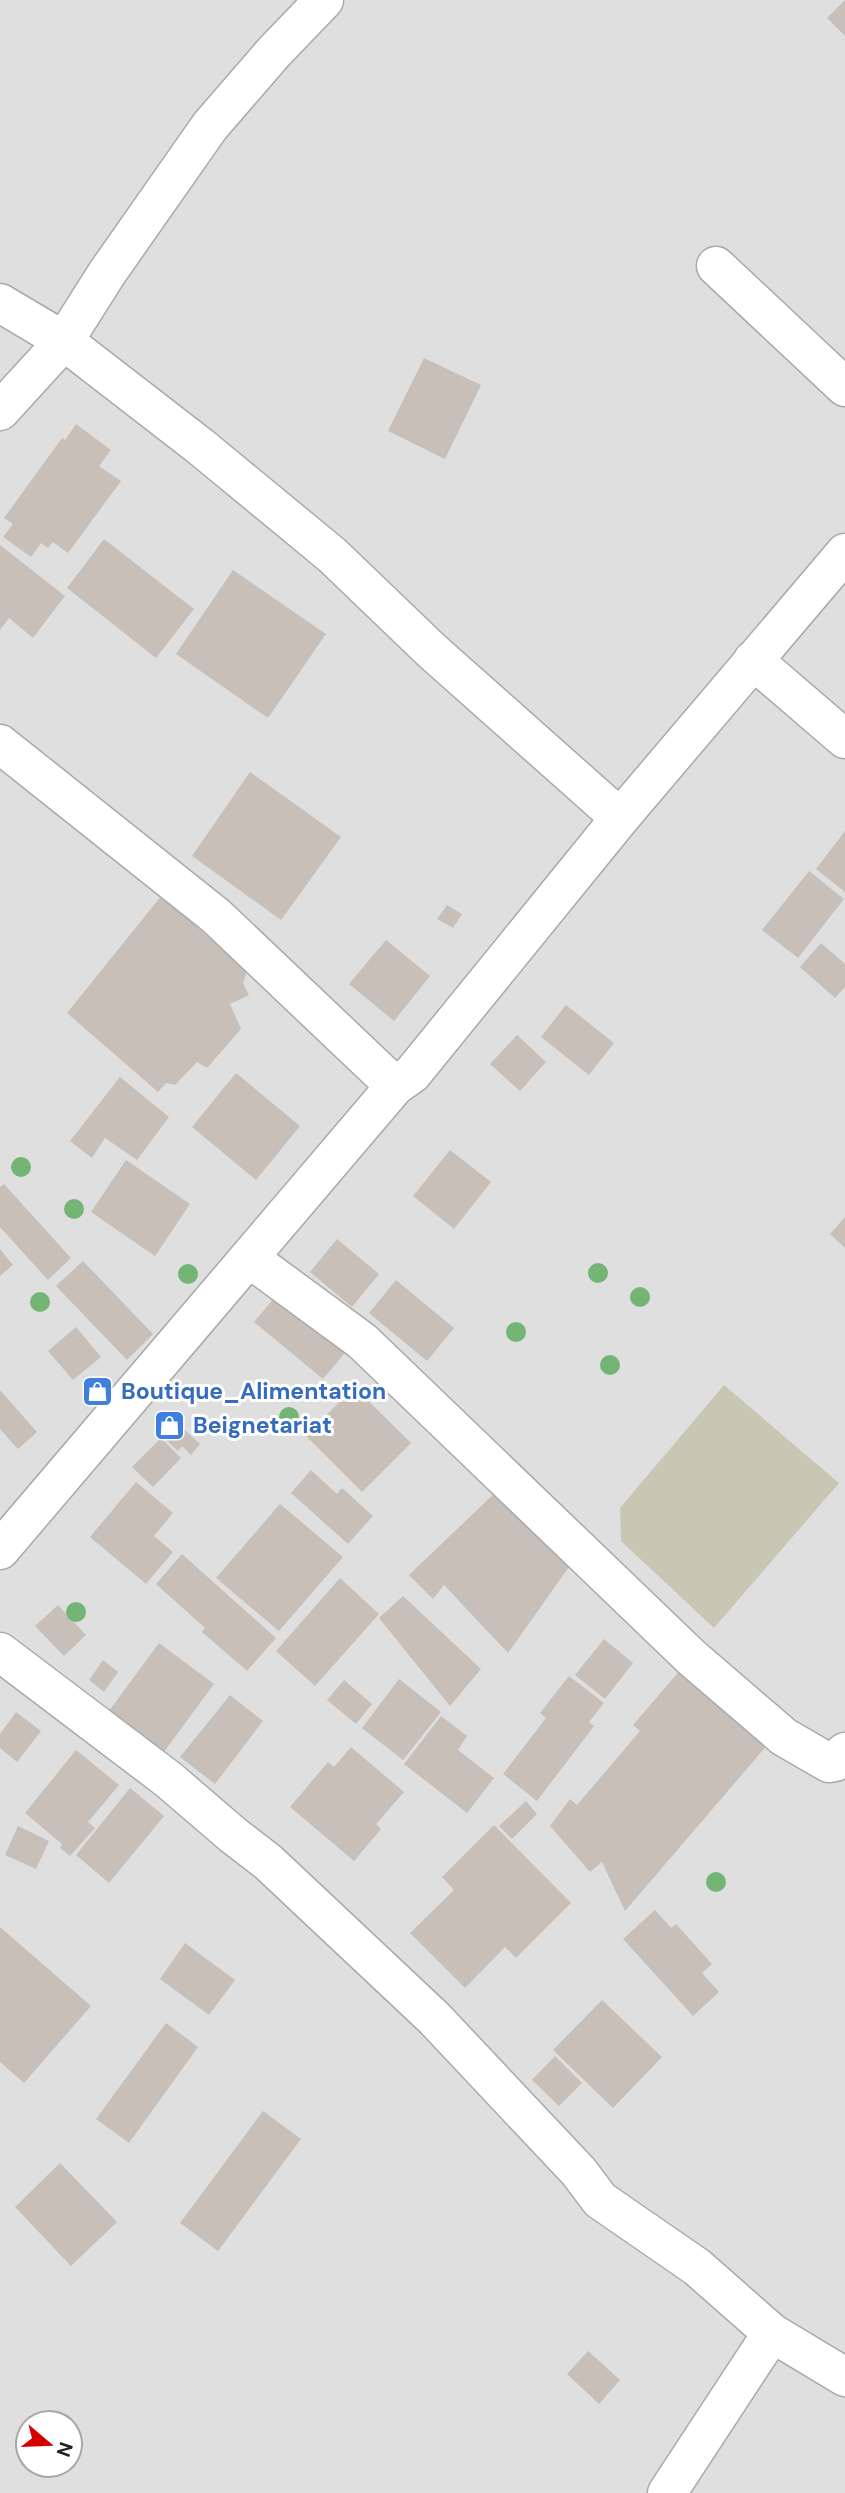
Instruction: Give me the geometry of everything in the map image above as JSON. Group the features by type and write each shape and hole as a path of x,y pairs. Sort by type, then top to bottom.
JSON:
{"street":[{"path":"0,411 64,341 107,273 210,125 324,0"},
{"path":"716,266 845,387"},
{"path":"0,303 64,341 201,447 332,555 432,651 620,818"},
{"path":"0,1550 395,1086 412,1074 620,818 845,553"},
{"path":"753,660 845,739"},
{"path":"0,744 216,916 395,1086"},
{"path":"248,1258 362,1341 691,1657 784,1737 829,1763 835,1762 845,1752"},
{"path":"0,1652 169,1780 268,1862 434,2018 579,2172 600,2200 697,2267 772,2333 845,2377"},
{"path":"667,2493 772,2333"}],"shaded area":[{"path":"0,0 845,0 845,2493 0,2493"},
{"path":"724,1385 839,1483 714,1628 621,1541 620,1508"}],"building":[{"path":"845,0 845,36 827,18"},
{"path":"424,358 481,385 445,459 388,431"},
{"path":"76,424 111,450 99,466 121,481 68,553 53,542 48,548 41,543 31,557 3,537 13,524 4,518 62,438 65,440"},
{"path":"104,539 194,609 156,658 67,588"},
{"path":"0,545 65,596 33,638 9,618 0,630"},
{"path":"233,570 326,634 268,718 176,654"},
{"path":"250,772 341,837 281,920 192,856"},
{"path":"845,831 845,892 816,869"},
{"path":"809,871 844,899 798,958 762,930"},
{"path":"162,895 247,972 243,983 249,995 230,1004 241,1029 207,1068 197,1062 175,1085 166,1083 158,1092 67,1013"},
{"path":"447,905 462,914 453,928 437,919"},
{"path":"386,940 430,976 394,1021 349,984"},
{"path":"821,943 845,964 845,987 835,998 800,967"},
{"path":"566,1005 614,1043 589,1075 541,1037"},
{"path":"517,1035 546,1062 520,1091 490,1064"},
{"path":"236,1073 300,1126 256,1180 192,1127"},
{"path":"120,1077 169,1117 137,1160 105,1138 92,1158 70,1141"},
{"path":"450,1150 491,1182 454,1229 413,1196"},
{"path":"126,1160 190,1204 155,1256 91,1212"},
{"path":"4,1184 71,1258 48,1280 0,1227 0,1187"},
{"path":"845,1217 845,1248 830,1234"},
{"path":"337,1239 379,1274 352,1307 310,1272"},
{"path":"0,1249 13,1265 0,1276"},
{"path":"83,1261 153,1334 127,1360 56,1286"},
{"path":"396,1280 454,1328 427,1361 369,1313"},
{"path":"286,1284 355,1341 323,1379 254,1322"},
{"path":"76,1327 101,1357 73,1380 48,1351"},
{"path":"354,1387 411,1443 362,1492 306,1436"},
{"path":"0,1390 37,1432 18,1449 0,1429"},
{"path":"175,1421 200,1444 191,1455 182,1446 178,1451 162,1436"},
{"path":"161,1438 181,1458 153,1487 132,1467"},
{"path":"311,1470 337,1494 342,1488 373,1516 348,1544 291,1493"},
{"path":"136,1482 173,1513 154,1536 173,1552 146,1584 90,1537"},
{"path":"499,1489 571,1564 508,1653 444,1585 433,1599 409,1575"},
{"path":"280,1504 343,1557 279,1631 216,1578"},
{"path":"182,1554 276,1638 247,1671 202,1632 205,1628 156,1584"},
{"path":"340,1578 379,1614 315,1686 276,1651"},
{"path":"403,1596 481,1669 450,1706 379,1618"},
{"path":"58,1605 86,1635 64,1656 35,1626"},
{"path":"604,1639 633,1663 605,1699 575,1675"},
{"path":"159,1643 214,1684 161,1756 106,1715"},
{"path":"103,1660 118,1672 104,1692 89,1680"},
{"path":"683,1667 769,1743 625,1911 602,1862 590,1872 550,1826 570,1799 577,1805 640,1731 633,1725"},
{"path":"569,1676 604,1703 589,1722 594,1726 537,1801 503,1774 546,1718 540,1713"},
{"path":"399,1679 441,1712 403,1760 362,1728"},
{"path":"344,1680 372,1704 356,1724 327,1700"},
{"path":"230,1695 263,1721 215,1784 180,1757"},
{"path":"16,1712 41,1731 17,1762 0,1748 0,1734"},
{"path":"441,1716 467,1736 458,1750 494,1778 467,1813 404,1764"},
{"path":"351,1747 404,1792 376,1824 381,1829 354,1861 290,1807 328,1762 334,1767"},
{"path":"76,1750 119,1785 88,1822 95,1828 70,1856 60,1848 62,1844 25,1813"},
{"path":"130,1788 164,1816 109,1883 76,1855"},
{"path":"526,1801 537,1814 512,1839 499,1826"},
{"path":"494,1825 571,1903 516,1958 505,1947 465,1988 410,1933 454,1890 442,1877"},
{"path":"18,1826 49,1841 36,1869 5,1855"},
{"path":"655,1910 671,1928 676,1924 712,1964 702,1973 719,1992 693,2016 623,1939"},
{"path":"0,1927 91,2006 24,2083 0,2062"},
{"path":"185,1943 235,1980 209,2015 160,1979"},
{"path":"602,2000 662,2057 613,2108 553,2050"},
{"path":"166,2023 198,2047 129,2143 96,2119"},
{"path":"555,2056 582,2083 559,2106 532,2080"},
{"path":"263,2111 301,2139 218,2251 180,2223"},
{"path":"60,2163 117,2222 71,2266 15,2207"},
{"path":"588,2351 620,2380 599,2404 567,2374"}],"place":[{"name":"Boutique_Alimentation","path":"98,1391"},
{"name":"Beignetariat","path":"170,1425"}]}
